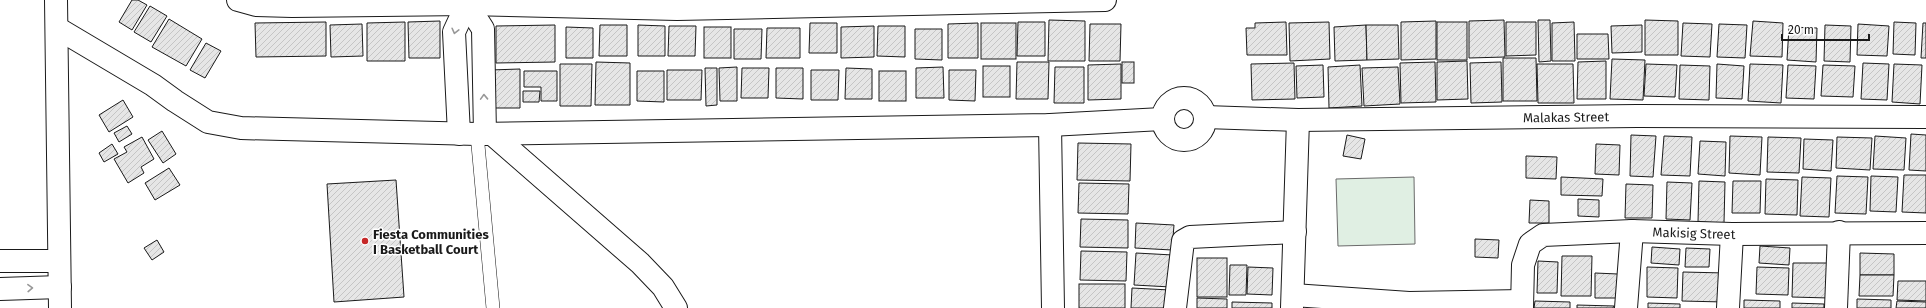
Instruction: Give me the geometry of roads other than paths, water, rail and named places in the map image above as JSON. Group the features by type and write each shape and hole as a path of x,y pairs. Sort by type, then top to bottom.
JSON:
{"street":[{"path":"56,0 60,308"},
{"path":"238,0 256,5 292,6 467,2 790,4 1105,0"},
{"path":"467,2 483,28 478,134"},
{"path":"467,2 454,32 478,134 640,263 663,287 676,308"},
{"path":"57,28 153,85 175,102 208,122 241,128 478,134 1050,125 1162,119"},
{"path":"1189,98 1200,105 1205,117 1200,133 1184,141 1168,135 1162,119 1166,107 1176,99 1189,98"},
{"name":"Malakas Street","path":"1205,117 1298,120 1637,116 1926,117"},
{"path":"1298,120 1296,232 1292,302 1409,305 1522,304"},
{"path":"1050,125 1053,308"},
{"path":"1626,308 1632,231"},
{"name":"Makisig Street","path":"1522,304 1523,265 1530,244 1543,234 1632,231 1732,234 1839,232 1926,233"},
{"path":"1175,308 1182,241 1190,236 1296,232"},
{"path":"1836,308 1839,232"},
{"path":"1728,308 1732,234"},
{"path":"0,261 59,261"},
{"path":"0,289 60,287"}],"lane":[{"path":"478,134 493,308"}],"place":[{"name":"Fiesta Communities I Basketball Court","path":"365,241"}]}
